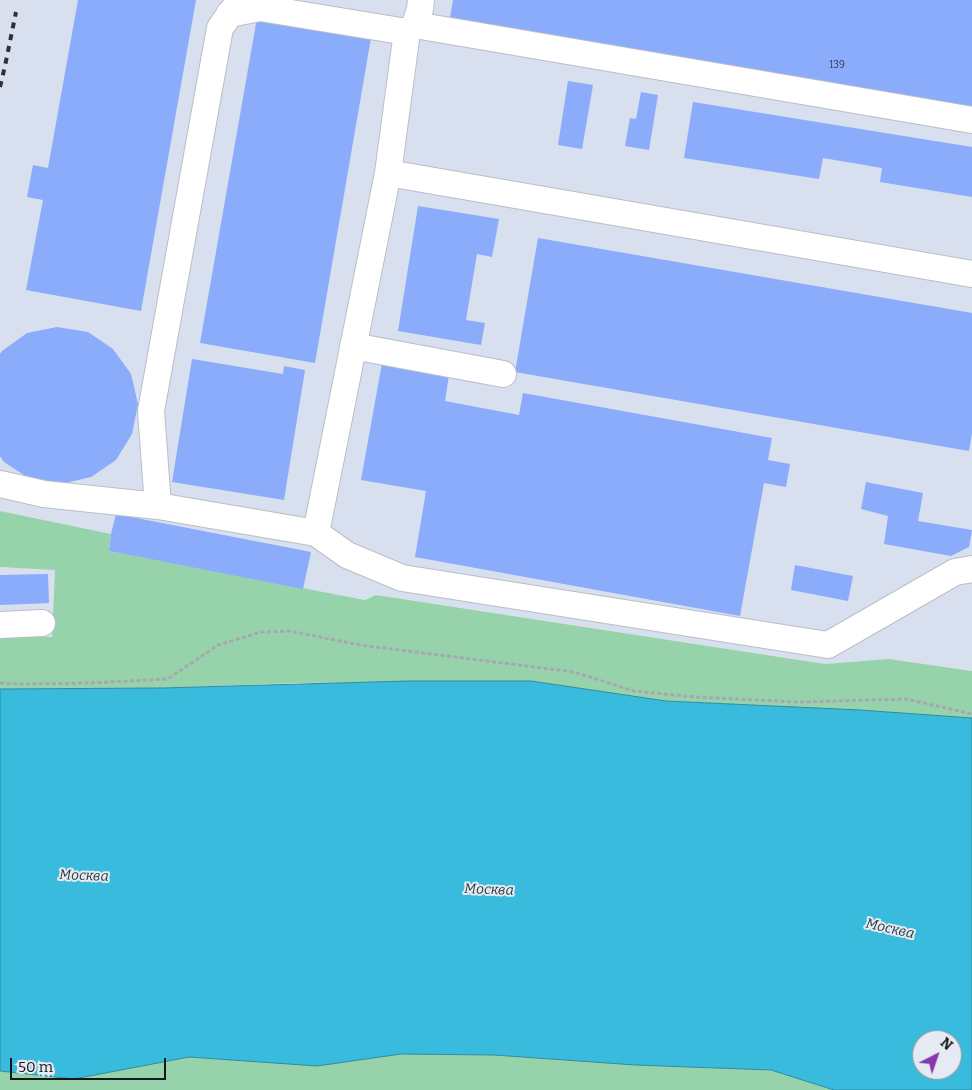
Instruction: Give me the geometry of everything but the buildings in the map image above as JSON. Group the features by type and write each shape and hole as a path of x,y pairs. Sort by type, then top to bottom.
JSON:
{"lane":[{"path":"316,533 388,173 411,29 420,9 421,0"},
{"path":"158,506 151,411 220,28 234,7 260,8 411,29 972,120"},
{"path":"388,173 972,274"},
{"path":"353,346 503,374"},
{"path":"0,484 44,494 158,506 316,533 347,555 402,578 828,645 955,572 972,569"},
{"path":"0,625 42,623"}],"path":[{"path":"0,683 80,683 168,679 218,645 261,632 289,631 360,645 574,672 634,691 696,697 798,702 906,698 972,714"}],"shaded area":[{"path":"0,0 972,0 972,671 889,659 825,664 376,595 365,600 109,551 111,534 0,511"},
{"path":"0,567 55,569 52,637 0,637"}],"green space":[{"path":"0,511 111,534 109,551 365,600 376,595 825,664 889,659 972,671 972,718 860,710 666,701 531,681 0,689 0,637 52,637 55,570 0,567"},
{"path":"401,1054 494,1055 635,1065 771,1070 834,1090 0,1090 0,1071 74,1079 189,1057 317,1066"}],"water":[{"name":"Москва","path":"408,681 531,681 666,701 860,710 972,718 972,1090 834,1090 771,1070 635,1065 494,1055 401,1054 317,1066 189,1057 74,1079 0,1071 0,689 162,688"}],"railway":[{"path":"0,87 16,12"}]}
